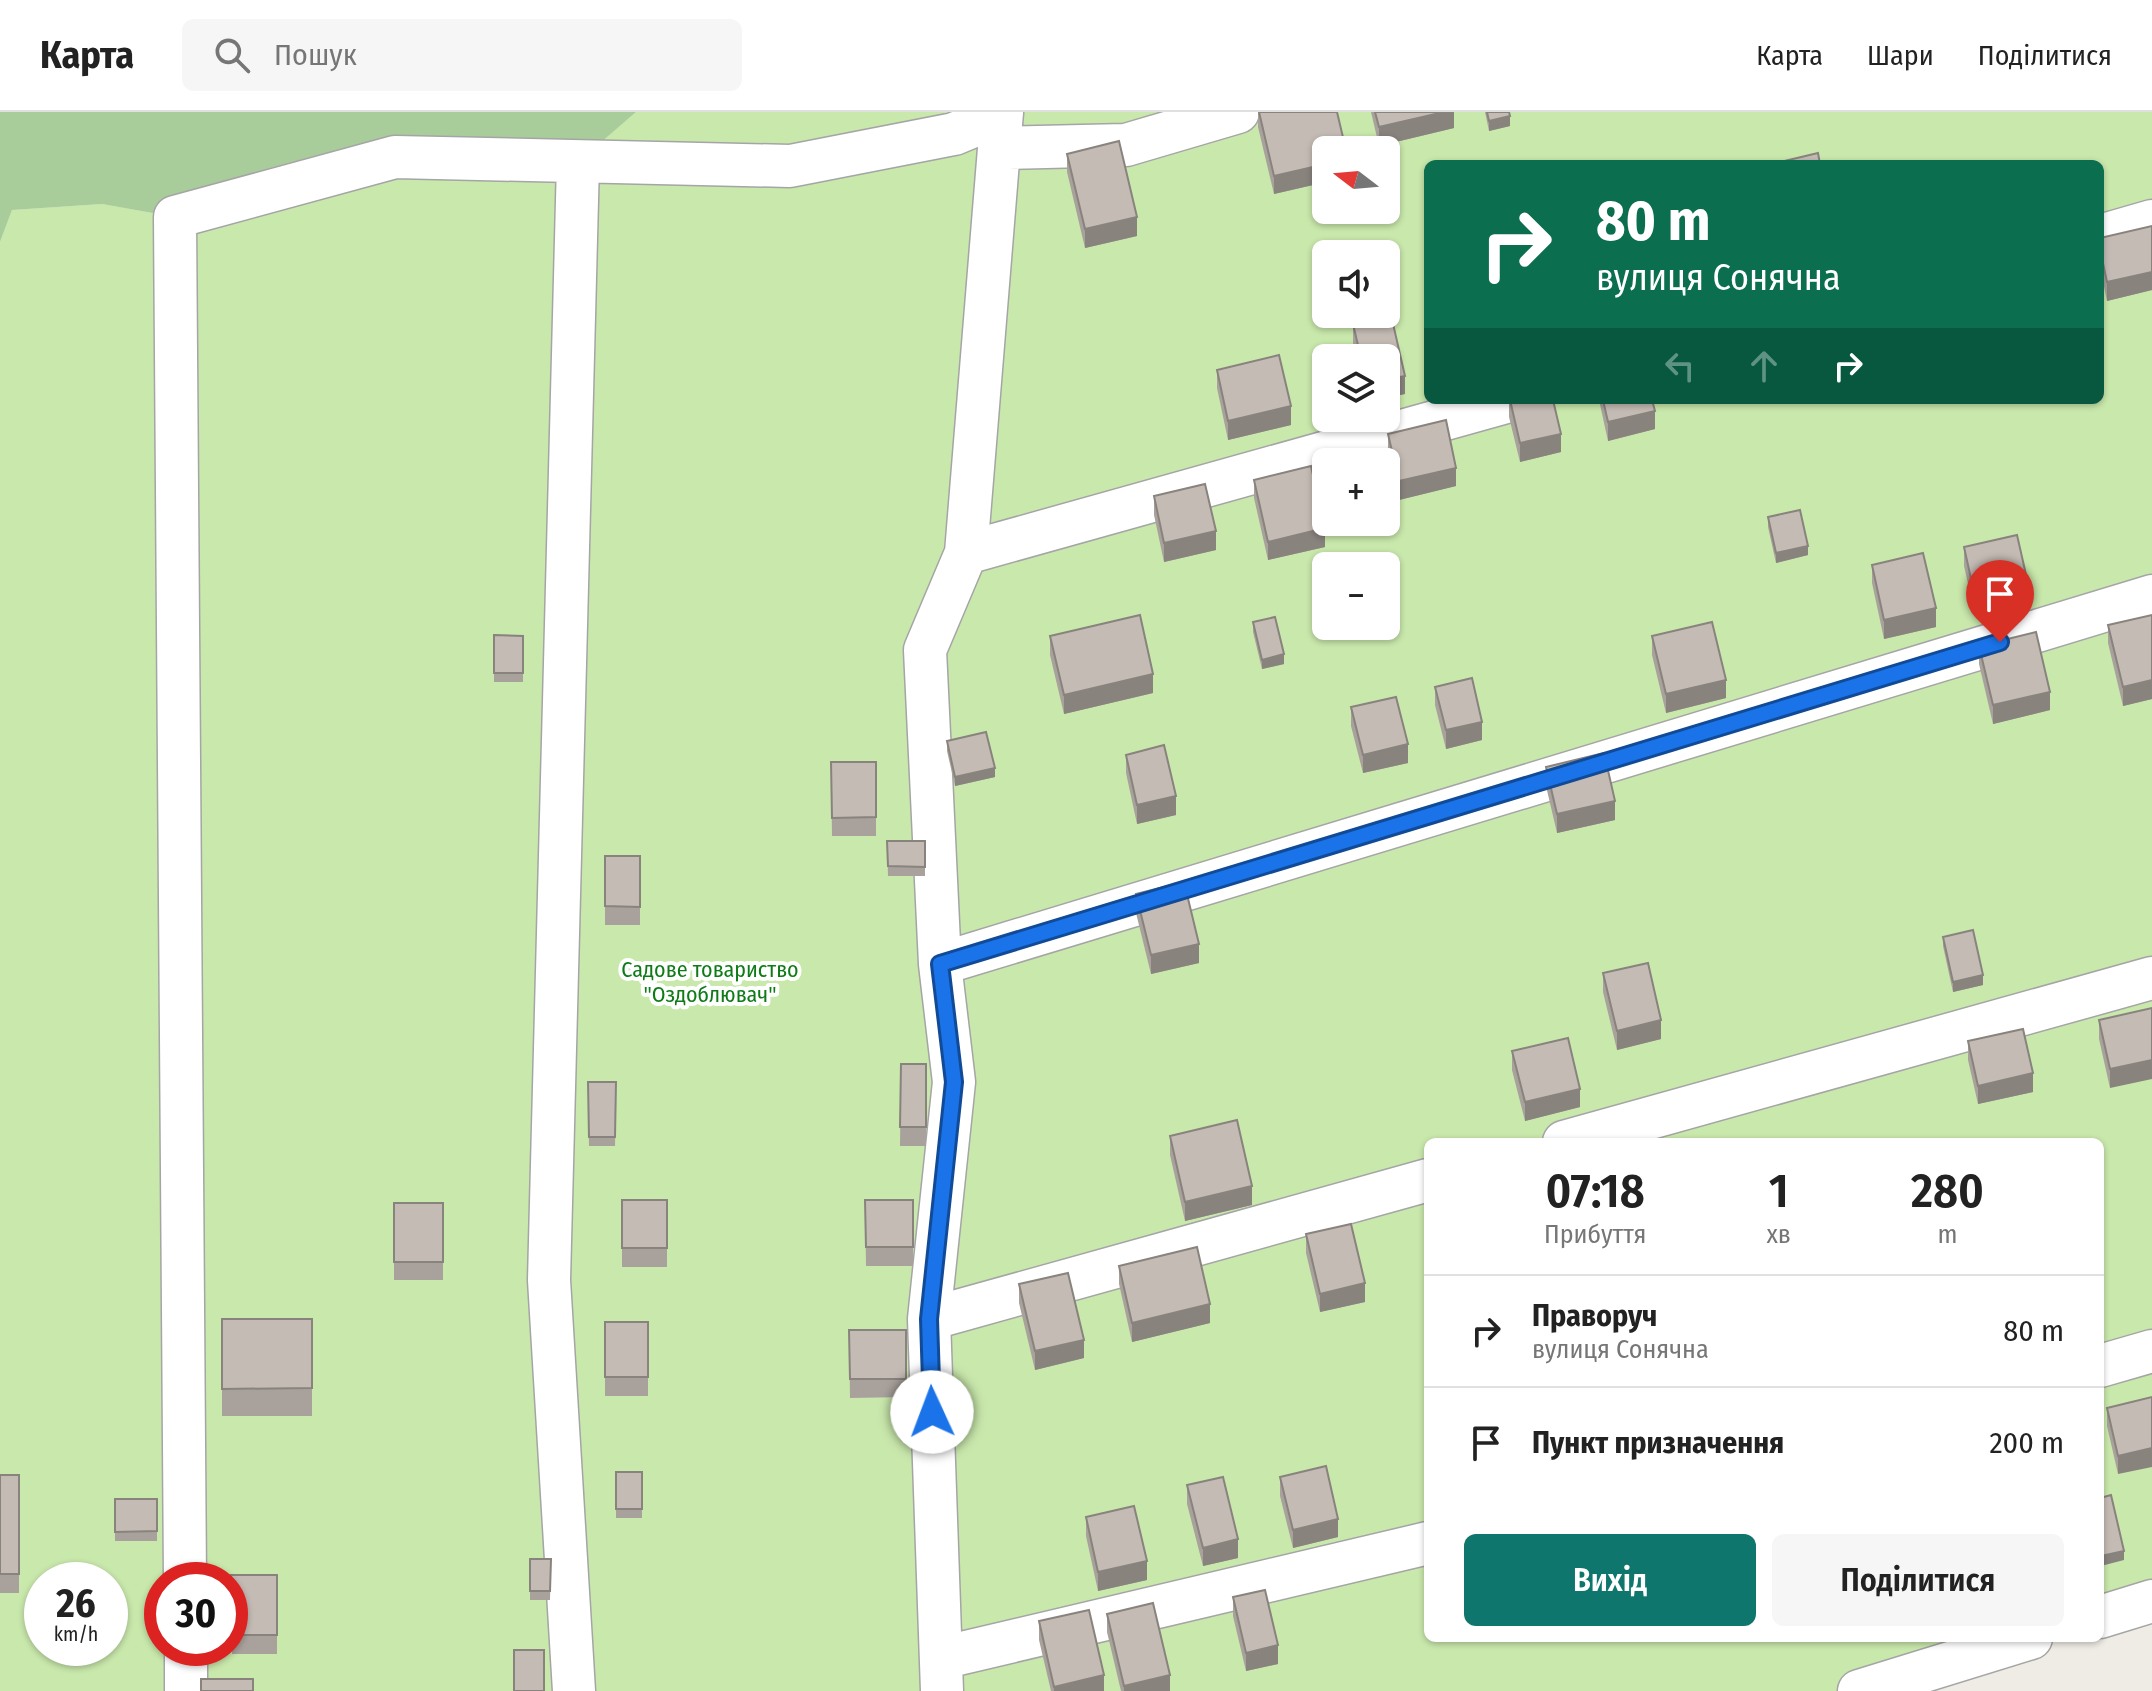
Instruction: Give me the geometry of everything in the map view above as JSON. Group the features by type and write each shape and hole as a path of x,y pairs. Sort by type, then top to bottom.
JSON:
{"street":[{"path":"185,1562 175,217 395,157 790,166 1001,125 1126,145 1238,112"},
{"path":"1001,125 966,553 925,650 940,964 954,1082 929,1319 941,1675 1424,1544"},
{"path":"574,1691 549,1280 578,162"},
{"path":"2104,235 2152,221"},
{"path":"966,553 1499,404"},
{"path":"940,964 2152,596"},
{"path":"1578,1138 2152,978"},
{"path":"929,1319 1424,1181"},
{"path":"2104,1365 2152,1351"},
{"path":"2104,1616 2152,1601"},
{"path":"1859,1691 2018,1642"},
{"path":"186,1666 186,1691"}],"green space":[{"path":"0,112 636,112 578,162 395,157 175,217 102,204 12,210 0,242"},
{"name":"Садове товариство \"Оздоблювач\"","path":"636,112 2152,112 2152,1601 2104,1616 2104,1138 1424,1138 1424,1642 2018,1642 1859,1691 0,1691 0,242 12,210 102,204 175,217 395,157 577,162"}],"building":[{"path":"1259,112 1337,112 1343,136 1312,136 1312,167 1274,176"},
{"path":"1375,112 1444,112 1379,127"},
{"path":"1487,112 1509,112 1510,116 1489,121"},
{"path":"1119,141 1137,217 1085,229 1067,154"},
{"path":"1818,153 1819,160 1789,160"},
{"path":"2152,226 2152,272 2107,282 2104,237"},
{"path":"1354,328 1394,328 1398,344 1358,344"},
{"path":"1400,354 1405,376 1400,377"},
{"path":"1279,355 1291,406 1228,421 1217,370"},
{"path":"1511,404 1554,404 1561,434 1520,443"},
{"path":"1604,404 1653,404 1655,411 1608,422"},
{"path":"1446,420 1456,468 1400,481 1400,448 1391,448 1388,434"},
{"path":"1311,466 1312,531 1268,542 1254,480"},
{"path":"1205,484 1216,531 1164,543 1154,496"},
{"path":"1800,510 1808,546 1776,553 1768,517"},
{"path":"2017,535 2027,579 1974,592 1964,547"},
{"path":"1923,553 1936,608 1884,620 1872,565"},
{"path":"1140,615 1153,674 1064,695 1050,636"},
{"path":"2152,615 2152,680 2123,687 2108,625"},
{"path":"1275,617 1284,654 1262,660 1253,622"},
{"path":"1712,622 1726,680 1666,694 1652,636"},
{"path":"2036,632 2050,692 1993,705 1979,646"},
{"path":"494,635 523,636 523,673 494,673"},
{"path":"1472,678 1482,722 1446,730 1435,687"},
{"path":"1396,697 1408,744 1363,755 1351,707"},
{"path":"986,732 995,768 955,777 947,741"},
{"path":"1164,745 1176,796 1137,805 1126,755"},
{"path":"1604,753 1615,801 1557,814 1546,767"},
{"path":"831,762 876,762 876,817 832,818"},
{"path":"887,841 925,841 925,867 888,866"},
{"path":"605,856 640,856 640,907 605,906"},
{"path":"1184,882 1199,944 1151,955 1136,894"},
{"path":"1973,930 1983,975 1953,982 1943,937"},
{"path":"1648,963 1661,1020 1617,1031 1603,973"},
{"path":"2152,1008 2152,1060 2110,1069 2099,1020"},
{"path":"2023,1029 2033,1073 1978,1086 1968,1041"},
{"path":"1568,1038 1580,1089 1525,1102 1512,1051"},
{"path":"901,1064 926,1064 926,1127 900,1127"},
{"path":"588,1082 616,1082 615,1137 589,1137"},
{"path":"1237,1120 1252,1186 1185,1202 1170,1136"},
{"path":"622,1200 667,1200 667,1248 622,1248"},
{"path":"865,1200 913,1200 913,1247 866,1247"},
{"path":"394,1203 443,1203 443,1262 394,1262"},
{"path":"1351,1224 1365,1283 1320,1294 1306,1234"},
{"path":"1197,1247 1210,1304 1132,1323 1119,1266"},
{"path":"1068,1273 1084,1340 1035,1351 1019,1284"},
{"path":"222,1319 312,1319 312,1388 222,1389"},
{"path":"605,1322 648,1322 648,1377 605,1377"},
{"path":"849,1330 906,1330 906,1379 850,1379"},
{"path":"2152,1397 2152,1448 2118,1456 2107,1408"},
{"path":"1326,1466 1338,1519 1293,1530 1280,1477"},
{"path":"616,1472 642,1472 642,1509 616,1509"},
{"path":"0,1475 19,1475 19,1574 0,1574"},
{"path":"1223,1477 1238,1539 1203,1548 1187,1485"},
{"path":"2111,1495 2124,1551 2104,1555 2104,1497"},
{"path":"115,1499 157,1499 157,1531 115,1532"},
{"path":"1134,1506 1147,1561 1098,1572 1086,1517"},
{"path":"530,1559 551,1559 550,1591 530,1591"},
{"path":"248,1575 277,1575 277,1635 248,1635"},
{"path":"1265,1590 1278,1645 1246,1653 1233,1597"},
{"path":"1153,1603 1170,1675 1124,1686 1107,1614"},
{"path":"1089,1610 1104,1675 1054,1687 1039,1621"},
{"path":"514,1650 544,1650 544,1691 514,1691"},
{"path":"201,1679 253,1679 253,1691 201,1691"}],"route":[{"path":"932,1412 929,1319 954,1082 940,964 2000,642"}]}
